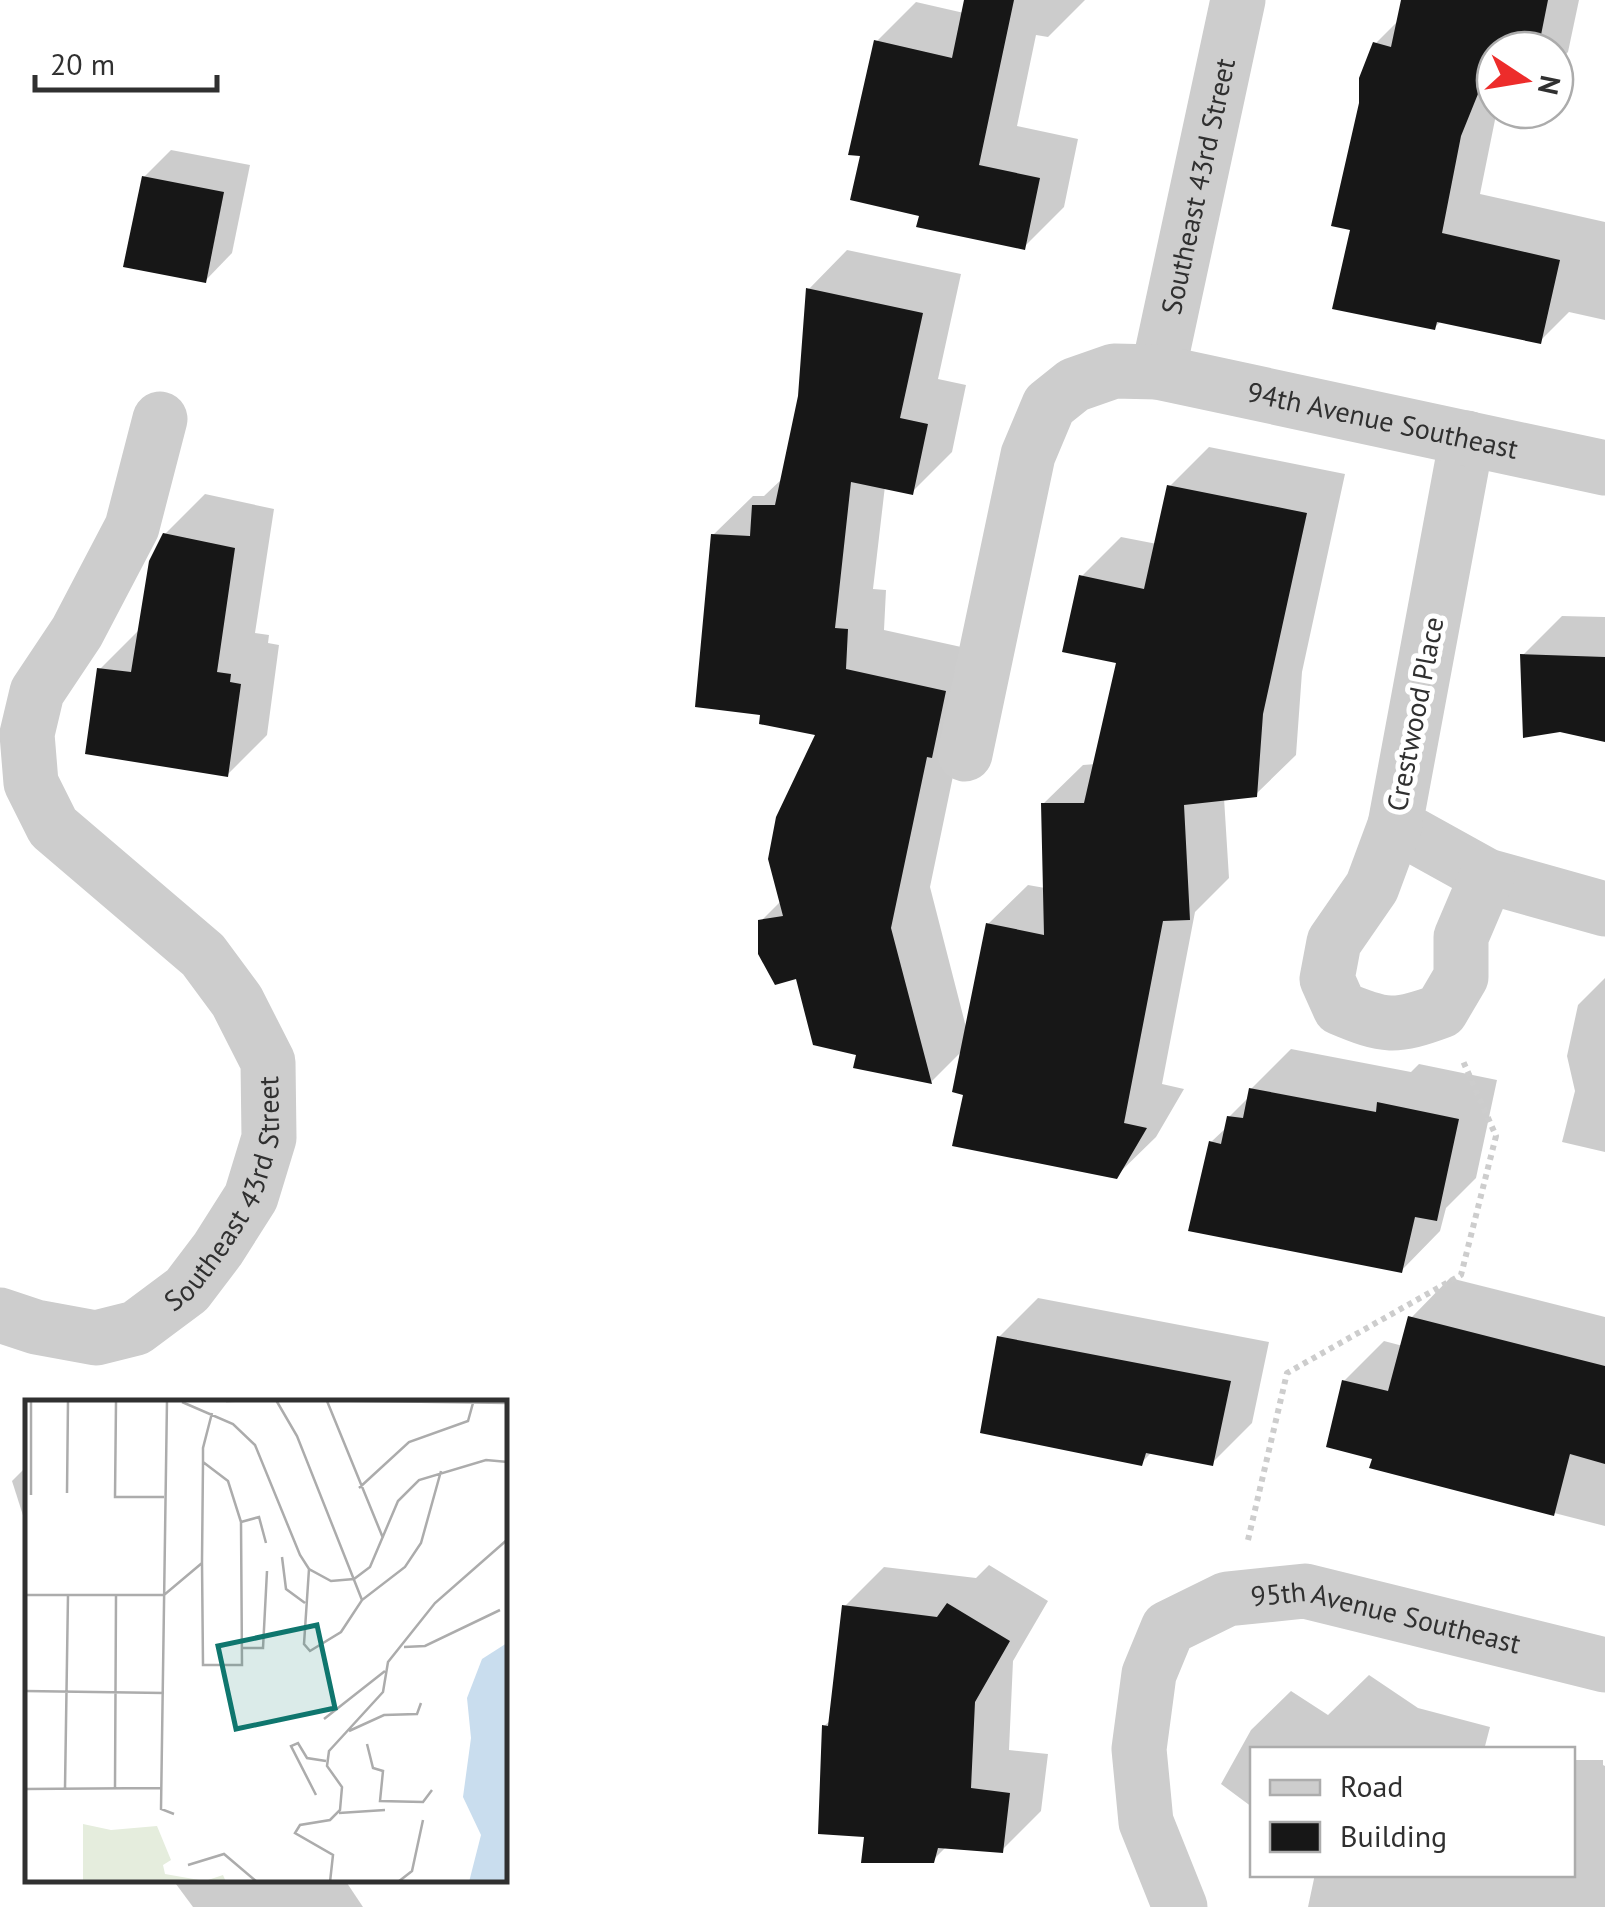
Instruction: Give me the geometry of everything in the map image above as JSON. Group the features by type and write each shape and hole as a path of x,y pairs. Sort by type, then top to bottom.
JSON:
{"street":[{"name":"Southeast 43rd Street","path":"1158,372 1238,0"},
{"name":"94th Avenue Southeast","path":"965,754 1028,455 1049,404 1074,384 1114,372 1158,372 1605,468"},
{"name":"Southeast 43rd Street","path":"0,1315 96,1338 136,1328 187,1290 218,1249 251,1196 269,1138 268,1062 238,1000 202,955 53,827 31,783 27,734 37,692 77,632 132,528 160,419"},
{"name":"Crestwood Place","path":"1467,438 1395,825 1487,876 1605,909"},
{"path":"1395,825 1372,887 1334,942 1327,980 1340,1008 1376,1023 1409,1023 1441,1012 1461,977 1461,936 1487,876"},
{"name":"95th Avenue Southeast","path":"1180,1907 1146,1822 1138,1748 1149,1674 1168,1628 1227,1599 1304,1591 1605,1665"}],"path":[{"path":"1246,1596 1245,1555 1286,1373 1462,1276 1496,1136 1441,1012"}],"building":[{"path":"964,0 1014,0 979,165 1040,178 1025,250 916,227 919,216 850,200 860,156 848,155 874,40 952,58"},
{"path":"1401,0 1548,0 1542,30 1475,30 1475,101 1461,136 1442,233 1560,260 1541,344 1437,322 1435,330 1332,309 1350,230 1331,226 1359,103 1359,78 1373,42 1391,47"},
{"path":"142,176 224,192 206,283 123,267"},
{"path":"806,288 923,313 900,418 928,424 913,495 851,482 835,628 848,629 846,669 946,691 932,758 927,757 891,928 932,1084 853,1068 856,1055 813,1045 796,979 775,985 758,954 758,920 783,916 768,859 776,817 815,735 759,724 760,715 695,707 711,534 750,536 752,505 775,505 798,396"},
{"path":"1167,485 1307,513 1263,714 1257,797 1184,805 1190,920 1163,921 1124,1123 1147,1128 1117,1179 952,1146 963,1095 952,1092 986,923 1044,935 1041,803 1084,803 1116,663 1062,652 1079,575 1144,589"},
{"path":"163,533 235,548 217,672 231,674 230,682 241,684 228,777 85,754 97,668 131,672 149,561"},
{"path":"1520,654 1605,657 1605,742 1560,732 1523,738"},
{"path":"1249,1088 1376,1112 1377,1102 1459,1119 1437,1221 1415,1217 1402,1273 1188,1231 1209,1141 1221,1144 1227,1116 1243,1118"},
{"path":"1408,1316 1605,1366 1605,1464 1570,1454 1554,1516 1369,1468 1372,1459 1326,1447 1342,1380 1388,1391"},
{"path":"997,1336 1231,1381 1213,1466 1146,1453 1142,1466 980,1433"},
{"path":"947,1603 1010,1641 975,1702 971,1788 1010,1793 1003,1853 938,1848 934,1863 861,1863 864,1837 818,1834 822,1725 828,1726 842,1605 937,1617"}]}
